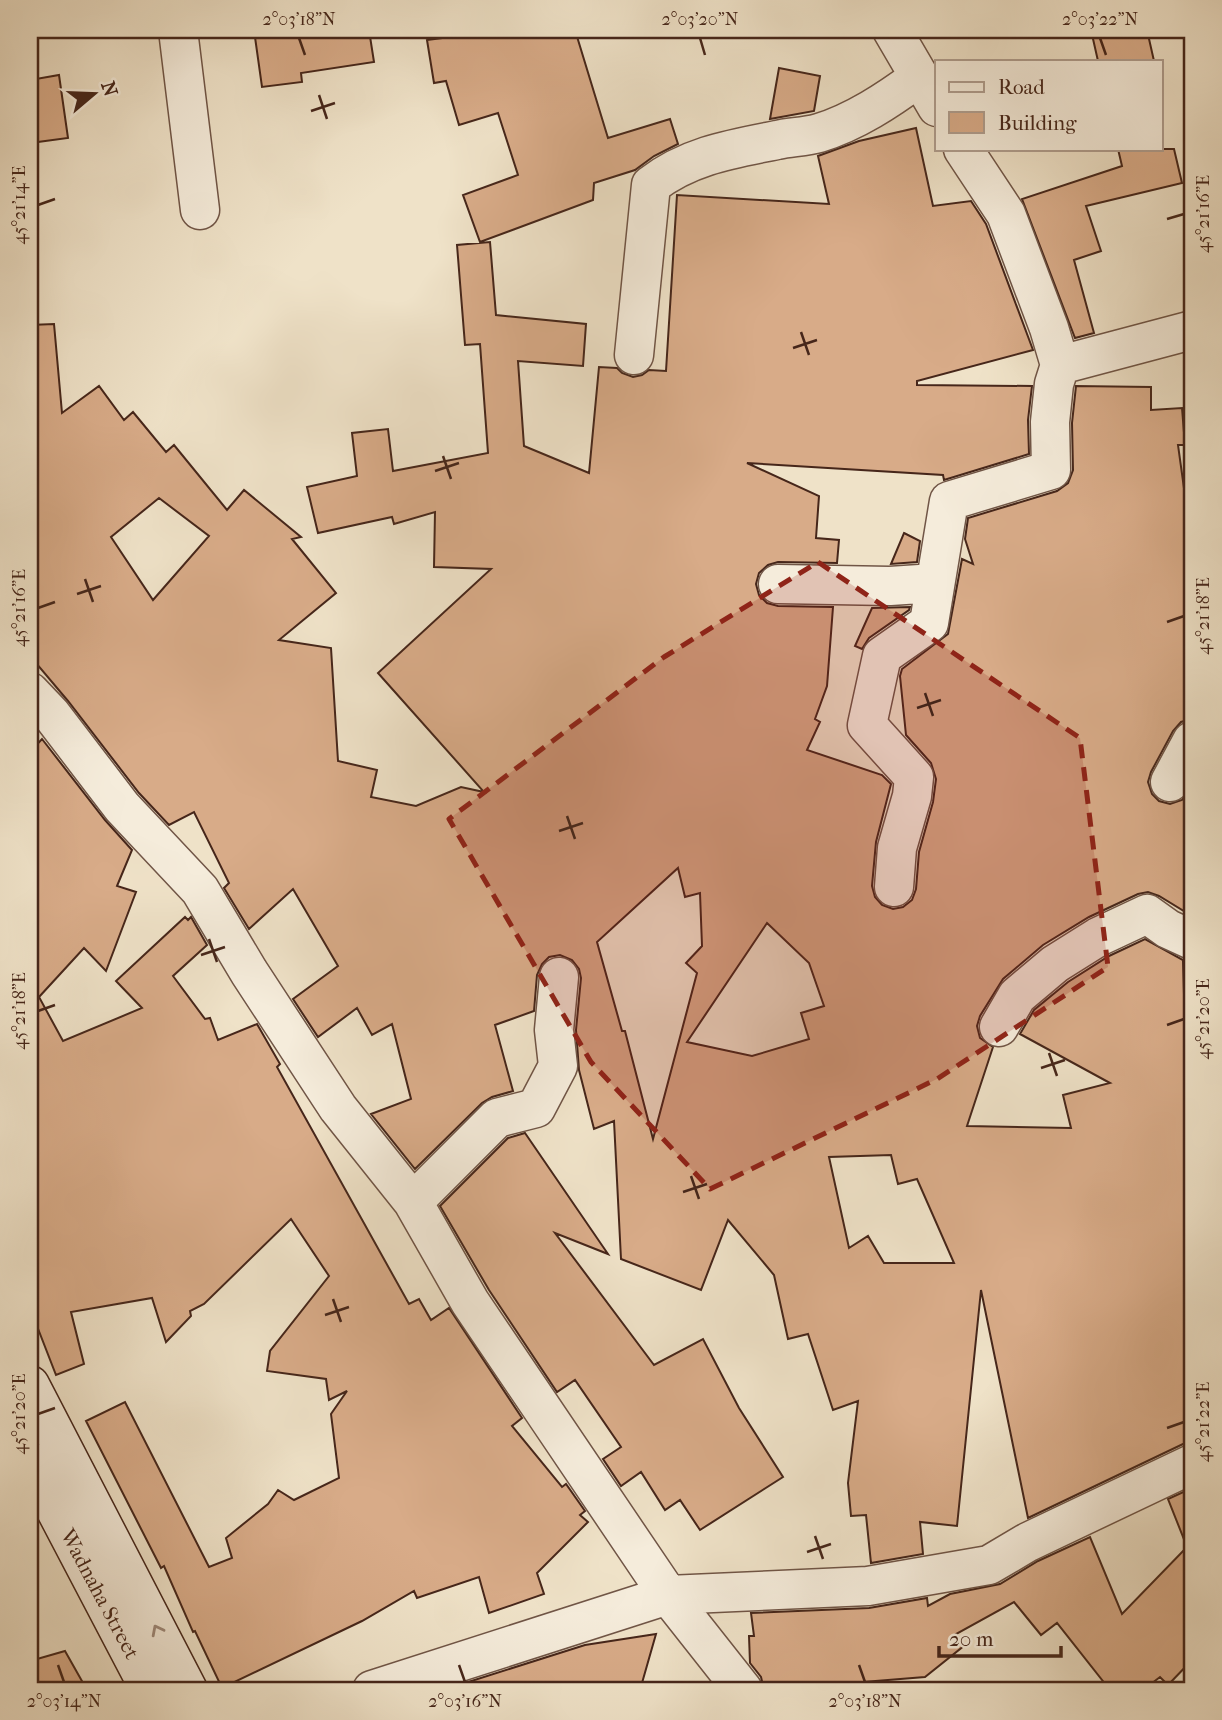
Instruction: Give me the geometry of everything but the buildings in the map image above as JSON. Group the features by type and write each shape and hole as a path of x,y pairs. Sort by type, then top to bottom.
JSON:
{"street":[{"path":"178,30 200,210"},
{"path":"634,355 651,185 667,172 688,161 818,133 848,122 890,98 927,93 892,30"},
{"path":"894,887 897,848 912,796 914,777 867,725 882,656 929,623 949,501 1051,470 1050,422 1054,384 1060,365 1049,328 1006,214 964,150"},
{"path":"1060,365 1192,330"},
{"path":"778,584 890,586 934,583"},
{"path":"30,692 51,714 121,807 200,890 249,972 338,1108 413,1202 470,1302 668,1595 743,1690"},
{"path":"1170,782 1192,741"},
{"path":"999,1027 1017,996 1055,964 1098,937 1147,914 1168,929 1192,940"},
{"path":"413,1202 497,1118 536,1108 558,1066 554,1030 559,976"},
{"path":"30,1385 188,1690"},
{"name":"Wadnaha Street","path":"30,1461 150,1690"},
{"path":"372,1690 668,1595 868,1587 989,1565 1028,1542 1192,1464"}],"highlighted area":[{"path":"818,562 1080,738 1108,967 937,1079 710,1189 591,1062 449,819 664,657"}]}
